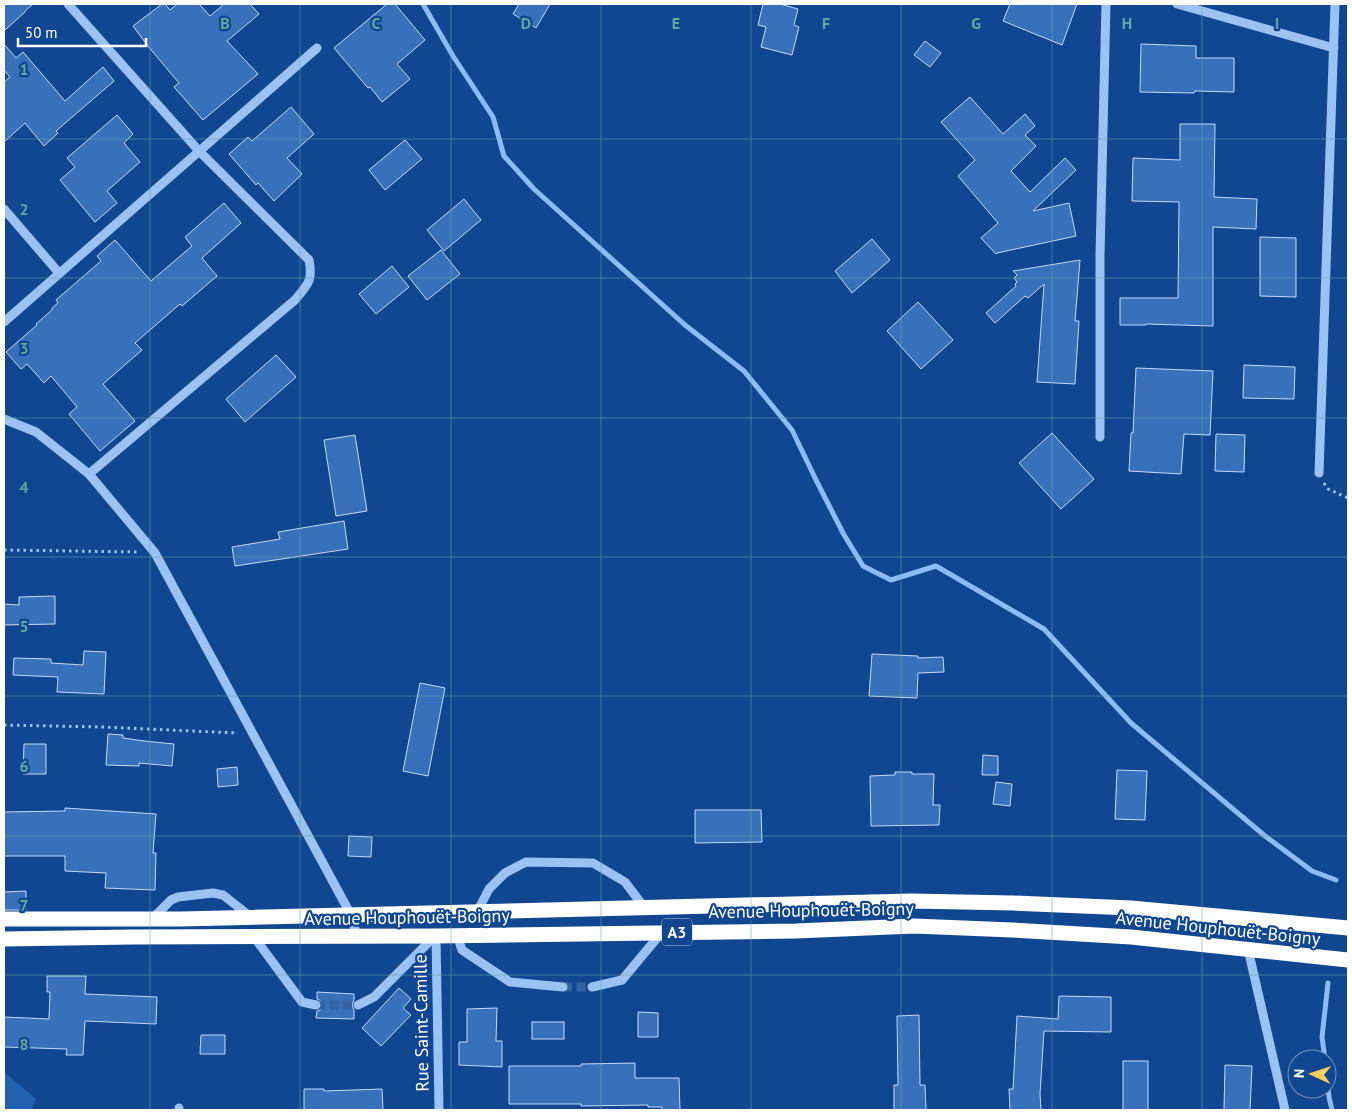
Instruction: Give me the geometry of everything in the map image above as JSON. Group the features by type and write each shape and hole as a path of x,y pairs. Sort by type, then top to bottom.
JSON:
{"highway":[{"name":"Avenue Houphouët-Boigny","path":"4,919 152,919 351,915 911,900 1131,908 1348,928"},
{"name":"Avenue Houphouët-Boigny","path":"4,940 796,931 914,926 1131,937 1348,960"}],"street":[{"path":"68,4 199,151 308,260 311,272 309,283 295,300 89,474"},
{"path":"1100,436 1100,255 1106,4"},
{"path":"1177,4 1334,48"},
{"path":"1319,473 1335,4"},
{"path":"4,322 317,48"},
{"path":"4,209 59,273"},
{"path":"4,420 36,432 89,474 155,552 351,915 358,936"},
{"path":"476,912 489,889 505,873 526,862 592,863 625,882 644,907"},
{"path":"152,919 171,900 178,897 213,893 223,895 252,917"},
{"path":"592,987 622,980 662,932"},
{"path":"457,935 462,950 510,982 563,987"},
{"path":"358,1005 374,997 436,936"},
{"name":"Rue Saint-Camille","path":"436,936 439,1110"},
{"path":"254,937 302,1002 316,1005"},
{"path":"1248,949 1285,1110"}],"path":[{"path":"1319,473 1328,489 1348,498"},
{"path":"4,550 155,552"},
{"path":"4,725 253,733"}],"shaded area":[{"path":"4,1072 36,1099 31,1110 4,1110"}],"building":[{"path":"4,4 33,4 4,31"},
{"path":"162,4 165,4 170,10 177,4 199,4 210,16 224,4 250,4 259,14 227,41 258,74 203,120 174,87 179,83 133,26"},
{"path":"387,4 395,4 425,40 397,64 410,79 382,102 334,48"},
{"path":"519,4 550,4 536,28 513,14"},
{"path":"763,4 780,4 798,9 794,25 799,27 792,55 761,47 766,27 758,25"},
{"path":"1010,4 1077,4 1062,45 1003,21"},
{"path":"925,41 941,53 930,67 914,55"},
{"path":"4,44 16,58 23,52 65,101 103,67 114,81 56,131 58,133 44,146 25,123 4,142 4,82 10,77 4,70"},
{"path":"1141,44 1196,46 1196,58 1234,58 1234,92 1140,92"},
{"path":"970,97 1003,134 1025,114 1035,126 1025,135 1036,146 1011,171 1030,192 1065,158 1076,170 1033,211 1069,203 1076,236 996,254 981,238 998,223 958,176 975,160 941,122"},
{"path":"291,107 314,134 287,158 302,174 274,201 258,183 256,185 229,154 248,137 252,141"},
{"path":"117,115 133,134 124,143 140,162 107,191 117,203 95,222 60,180 75,167 67,158"},
{"path":"1180,124 1215,124 1214,197 1257,199 1256,229 1213,227 1213,326 1120,325 1120,298 1178,298 1179,202 1132,201 1133,158 1180,160"},
{"path":"405,140 422,159 385,190 369,170"},
{"path":"464,199 481,220 444,251 427,230"},
{"path":"224,203 241,223 202,258 217,276 182,306 180,304 135,343 142,350 103,384 135,421 100,451 69,414 77,407 51,376 44,383 27,364 21,369 6,352 52,310 58,303 56,300 101,261 97,256 115,240 151,281 192,246 185,237"},
{"path":"1260,237 1296,238 1296,297 1260,296"},
{"path":"872,239 890,260 852,293 835,271"},
{"path":"441,250 460,274 427,300 408,276"},
{"path":"1080,260 1075,321 1079,321 1075,384 1037,382 1044,284 1028,298 1025,296 995,323 986,313 1016,286 1017,282 1014,278 1017,275 1013,271"},
{"path":"392,266 409,287 376,314 359,294"},
{"path":"918,302 953,340 921,369 887,331"},
{"path":"276,355 296,377 245,422 226,399"},
{"path":"1244,365 1295,367 1294,399 1243,398"},
{"path":"1136,368 1213,371 1210,435 1184,434 1181,474 1129,471"},
{"path":"1052,433 1094,479 1061,509 1019,463"},
{"path":"1216,434 1245,435 1244,472 1215,471"},
{"path":"355,435 367,511 336,516 324,440"},
{"path":"344,521 348,549 235,566 232,547 280,539 278,532"},
{"path":"55,596 55,624 4,625 4,604 19,605 19,597"},
{"path":"84,651 106,652 104,694 57,692 58,677 13,675 14,658 51,659 51,663 83,665"},
{"path":"872,654 918,656 918,658 943,657 944,672 918,673 917,698 869,696"},
{"path":"420,683 445,688 428,776 403,771"},
{"path":"108,734 123,735 123,738 174,744 172,766 139,763 139,766 106,765"},
{"path":"24,744 46,744 46,774 23,774"},
{"path":"983,755 998,756 998,775 982,775"},
{"path":"237,767 238,785 218,787 217,769"},
{"path":"1117,770 1147,771 1145,820 1115,819"},
{"path":"895,772 934,774 933,805 940,805 939,825 871,826 870,776 895,775"},
{"path":"996,782 1012,784 1010,806 993,804"},
{"path":"65,808 156,814 153,853 156,853 155,890 105,888 106,873 65,871 65,856 4,856 4,812 65,811"},
{"path":"695,810 761,810 762,842 695,843"},
{"path":"349,836 372,837 371,857 348,856"},
{"path":"26,891 26,910 4,910 4,892"},
{"path":"47,976 86,976 85,994 157,997 156,1024 85,1021 83,1055 66,1055 67,1049 4,1047 4,1017 49,1019 50,992 47,992"},
{"path":"399,988 411,999 403,1008 411,1015 381,1046 362,1028"},
{"path":"317,992 354,994 352,1005 354,1019 316,1018 317,1011 322,1006 321,1001 317,999"},
{"path":"1059,996 1111,997 1111,1032 1044,1031 1040,1094 1041,1110 1010,1110 1009,1089 1013,1089 1017,1016 1058,1019"},
{"path":"497,1008 496,1041 502,1041 502,1067 459,1065 459,1042 467,1042 467,1009"},
{"path":"638,1012 658,1013 658,1037 638,1037"},
{"path":"919,1015 920,1085 925,1085 926,1110 894,1110 894,1085 898,1085 897,1016"},
{"path":"532,1022 564,1022 564,1039 532,1039"},
{"path":"201,1035 225,1035 225,1054 200,1054"},
{"path":"1123,1061 1148,1061 1148,1110 1123,1110"},
{"path":"635,1063 635,1078 679,1078 680,1110 662,1110 662,1107 648,1107 648,1105 509,1104 509,1066 581,1066 581,1064"},
{"path":"1225,1065 1252,1066 1250,1110 1224,1110"},
{"path":"304,1089 324,1089 324,1091 382,1089 383,1110 304,1110"}],"waterway":[{"path":"423,4 453,56 493,117 504,156 534,189 685,325 744,371 792,430 843,533 863,566 891,580 936,566 1044,629 1131,723 1265,836 1312,871 1336,880"},
{"path":"1324,1049 1322,1037 1328,983"},
{"path":"1329,1099 1332,1110"}],"tunnel":[{"path":"563,987 592,987"},
{"path":"316,1005 358,1005"}]}
